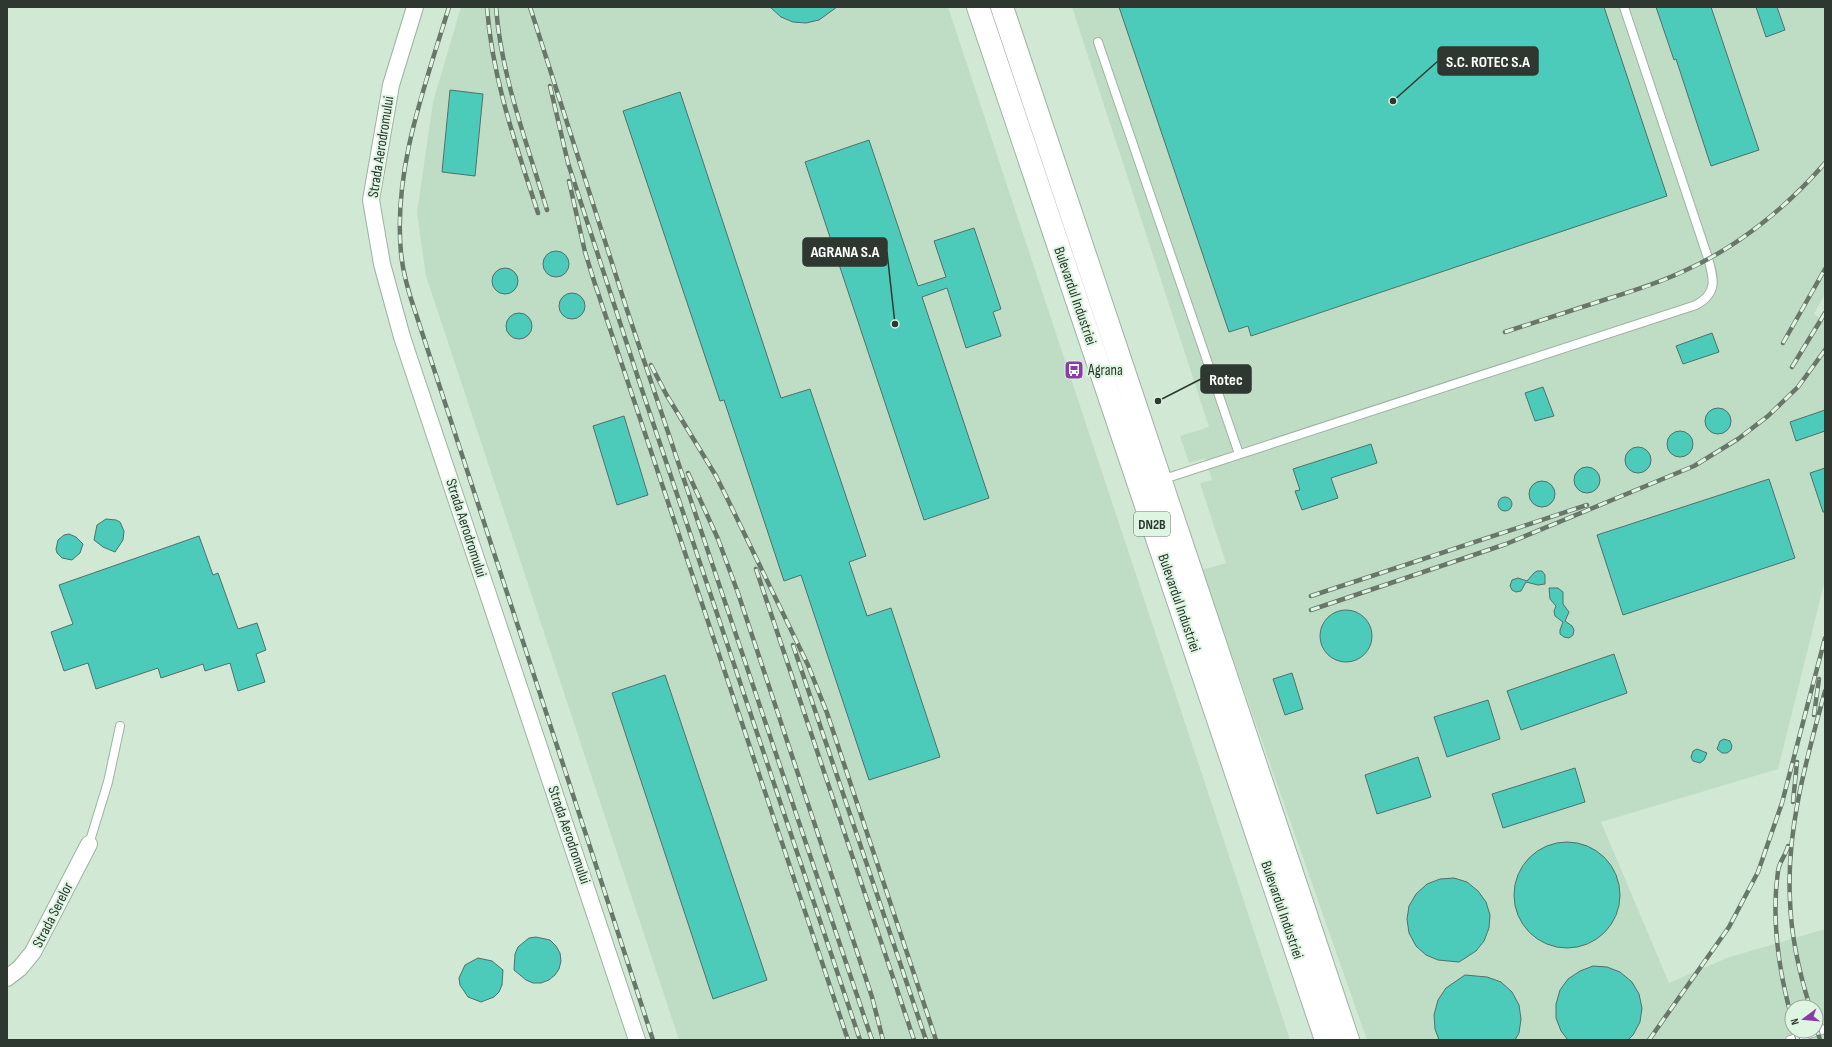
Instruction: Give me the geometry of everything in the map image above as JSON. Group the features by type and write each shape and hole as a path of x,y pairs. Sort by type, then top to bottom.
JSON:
{"main road":[{"name":"Bulevardul Industriei","path":"978,7 1348,1040"},
{"name":"Bulevardul Industriei","path":"1002,7 1150,484 1326,1040"}],"street":[{"name":"Strada Aerodromului","path":"415,7 391,85 371,200 382,264 407,352 637,1040"},
{"name":"Strada Serelor","path":"7,978 20,968 34,952 89,844"}],"lane":[{"path":"1150,484 1696,305 1705,300 1711,294 1713,285 1708,258 1624,7"},
{"path":"1098,42 1239,454"},
{"path":"89,844 108,782 120,726"},
{"path":"1790,1040 1825,1029"}],"shaded area":[{"path":"461,7 948,7 1290,1040 679,1040 426,276 417,213 433,102"},
{"path":"1072,7 1825,7 1825,294 1814,314 1825,322 1825,580 1778,769 1601,822 1669,983 1727,958 1825,929 1825,1040 1367,1040 1202,570 1226,563 1200,483 1212,480 1205,458 1189,463 1180,436 1209,427"}],"building":[{"path":"770,7 837,7 819,20 806,23 793,22 781,17"},
{"path":"1119,7 1604,7 1667,196 1251,336 1248,326 1229,332"},
{"path":"1656,7 1711,7 1759,150 1711,166 1676,59 1674,60"},
{"path":"1756,7 1777,7 1785,30 1766,37"},
{"path":"450,90 483,94 475,176 442,172"},
{"path":"680,92 781,398 810,389 866,556 849,562 867,616 891,608 940,757 869,780 801,575 784,581 724,400 720,401 623,111"},
{"path":"869,140 918,286 946,277 934,241 974,228 1001,309 993,312 1001,336 966,348 947,288 922,297 989,498 924,520 805,162"},
{"path":"556,251 565,255 569,264 565,273 556,277 547,273 543,264 547,255"},
{"path":"505,268 514,272 518,281 514,290 505,294 496,290 492,281 496,272"},
{"path":"572,293 581,297 585,306 581,315 572,319 563,315 559,306 563,297"},
{"path":"519,313 528,317 532,326 528,335 519,339 510,335 506,326 510,317"},
{"path":"1712,333 1719,352 1683,364 1676,346"},
{"path":"1543,387 1554,416 1535,421 1525,393"},
{"path":"1718,408 1727,412 1731,421 1727,430 1718,434 1709,430 1705,421 1709,412"},
{"path":"1825,410 1825,431 1796,441 1790,422"},
{"path":"624,416 648,495 617,505 593,426"},
{"path":"1680,431 1689,435 1693,444 1689,453 1680,457 1671,453 1667,444 1671,435"},
{"path":"1371,444 1377,463 1331,478 1338,498 1302,510 1295,491 1300,490 1293,469"},
{"path":"1638,447 1647,451 1651,460 1647,469 1638,473 1629,469 1625,460 1629,451"},
{"path":"1587,467 1596,471 1600,480 1596,489 1587,493 1578,489 1574,480 1578,471"},
{"path":"1825,468 1825,512 1823,512 1810,473"},
{"path":"1769,479 1795,558 1623,615 1597,535"},
{"path":"1542,481 1551,485 1555,494 1551,503 1542,507 1533,503 1529,494 1533,485"},
{"path":"1502,497 1508,497 1512,501 1512,507 1508,511 1502,511 1498,507 1498,501"},
{"path":"106,519 120,522 124,531 123,540 115,552 103,547 94,540 97,525"},
{"path":"69,534 76,537 83,544 80,553 72,560 62,558 57,553 56,549 58,540 64,535"},
{"path":"199,536 213,575 218,573 238,629 257,623 266,650 256,654 265,682 238,691 230,663 205,671 203,664 161,678 158,668 96,689 88,663 64,671 51,632 73,624 59,585"},
{"path":"1537,571 1542,571 1545,575 1545,584 1538,585 1526,582 1521,591 1516,592 1512,590 1510,586 1512,580 1518,578 1527,581"},
{"path":"1549,588 1558,588 1563,592 1563,604 1569,612 1565,621 1572,626 1574,630 1573,635 1569,638 1560,634 1563,622 1555,616 1554,611 1556,606 1550,599"},
{"path":"1346,610 1360,614 1368,622 1372,636 1368,650 1360,658 1346,662 1332,658 1324,650 1320,636 1324,622 1332,614"},
{"path":"1614,654 1627,693 1521,730 1507,691"},
{"path":"1292,673 1303,709 1285,715 1273,679"},
{"path":"665,675 767,980 713,999 612,693"},
{"path":"1488,700 1500,739 1447,757 1434,717"},
{"path":"1724,739 1730,741 1732,746 1731,750 1727,753 1722,753 1717,749 1720,741"},
{"path":"1697,749 1707,753 1704,760 1700,763 1693,761 1691,757 1693,751"},
{"path":"1418,757 1431,797 1377,814 1365,775"},
{"path":"1575,768 1585,802 1503,828 1492,794"},
{"path":"1567,842 1587,846 1604,858 1616,875 1620,895 1616,915 1604,932 1587,944 1567,948 1547,944 1530,932 1518,915 1514,895 1518,875 1530,858 1547,846"},
{"path":"1454,878 1467,882 1478,891 1486,902 1490,915 1489,928 1484,941 1476,951 1459,962 1438,960 1426,955 1416,946 1409,933 1407,919 1409,906 1416,894 1427,884 1440,879"},
{"path":"536,937 550,940 560,953 561,961 559,969 555,975 549,980 541,983 533,983 526,980 514,970 515,954 518,947 529,938"},
{"path":"478,958 492,961 503,970 502,985 499,992 494,997 481,1002 468,997 460,985 459,978 465,965"},
{"path":"1593,966 1607,967 1620,972 1632,982 1639,994 1642,1008 1640,1022 1633,1035 1628,1040 1568,1040 1561,1031 1556,1018 1556,1004 1560,990 1568,979 1580,971"},
{"path":"1465,975 1487,977 1501,982 1512,992 1519,1005 1521,1019 1519,1033 1515,1040 1439,1040 1435,1029 1434,1015 1438,1000 1446,988"}],"railway":[{"path":"449,7 421,97 406,159 400,222 403,269 411,299 653,1040"},
{"path":"487,7 494,60 506,111 538,213"},
{"path":"496,7 503,58 509,84 523,135 547,210"},
{"path":"530,7 627,310 872,1040"},
{"path":"550,86 568,163 641,387 860,1040"},
{"path":"1505,332 1646,286 1675,275 1704,261 1742,238 1778,210 1795,195 1825,163"},
{"path":"569,181 585,252 594,281 848,1040"},
{"path":"1783,343 1825,269"},
{"path":"1792,367 1825,313"},
{"path":"1311,610 1506,544 1694,466 1738,439 1768,416 1798,387 1825,350"},
{"path":"651,365 666,394 716,476 808,665 827,713 936,1040"},
{"path":"688,473 718,539 738,593 872,997 883,1040"},
{"path":"1311,596 1587,505"},
{"path":"756,569 914,1040"},
{"path":"1649,1040 1729,927 1758,872 1782,803 1825,638"},
{"path":"793,645 926,1040"},
{"path":"1814,715 1819,679"},
{"path":"1808,999 1799,967 1791,913 1791,847 1799,794 1825,691"},
{"path":"1793,802 1797,762"},
{"path":"1787,999 1780,965 1775,909 1779,868 1788,846"}],"place":[{"name":"S.C. ROTEC S.A","path":"1393,101"},
{"name":"AGRANA S.A","path":"895,324"},
{"name":"Agrana","path":"1074,370"},
{"name":"Rotec","path":"1158,401"}]}
